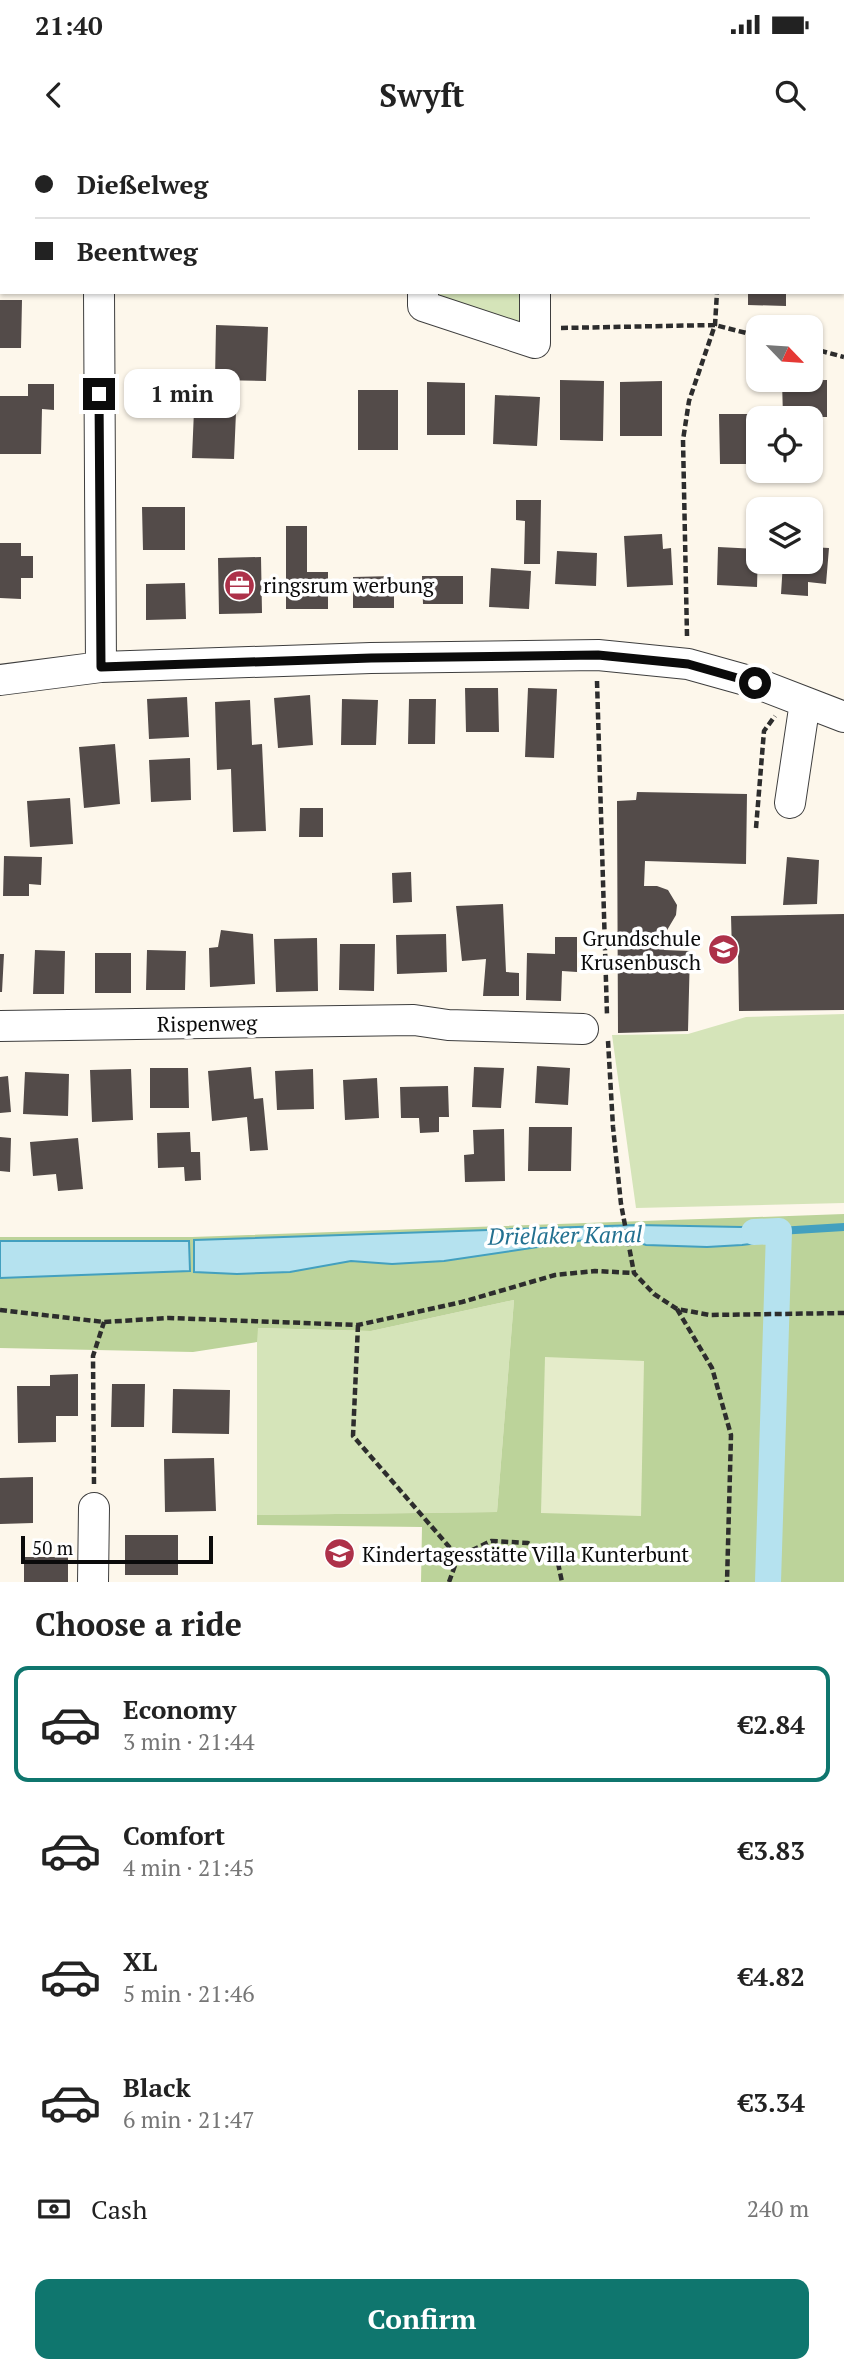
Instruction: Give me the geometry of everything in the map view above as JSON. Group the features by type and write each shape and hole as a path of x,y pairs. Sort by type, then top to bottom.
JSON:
{"street":[{"path":"99,294 101,667"},
{"path":"423,294 423,306 535,343 535,294"},
{"path":"0,680 101,667 371,658 598,655 688,664 755,683 844,717"},
{"path":"790,803 797,699"},
{"name":"Rispenweg","path":"0,1026 414,1020 448,1025 599,1025"},
{"path":"93,1582 94,1508"}],"path":[{"path":"688,664 683,440 689,401 715,324 717,294"},
{"path":"536,328 715,324 746,333"},
{"path":"823,351 844,357"},
{"path":"598,655 596,694 599,1025 621,1204 634,1273 654,1294 677,1309 710,1315 844,1312"},
{"path":"756,828 764,731 797,699"},
{"path":"0,1310 104,1322 169,1318 358,1325 462,1301 555,1275 595,1271 634,1273"},
{"path":"677,1309 712,1368 731,1435 727,1582"},
{"path":"94,1508 93,1356 104,1322"},
{"path":"358,1325 353,1436 458,1557"},
{"path":"449,1582 458,1557 491,1541 528,1544 558,1563 562,1582"}],"green space":[{"path":"427,294 535,294 535,343"},
{"path":"844,1014 844,1203 636,1208 612,1035 688,1034 746,1017"},
{"path":"844,1214 844,1582 421,1582 422,1527 257,1525 257,1515 497,1512 514,1300 371,1331 258,1328 257,1342 193,1352 0,1348 0,1278 190,1271 189,1241 0,1241 0,1237 192,1237","holes":["637,1225 779,1225 782,1239 707,1247 646,1245 622,1237 598,1238 392,1264 351,1261 290,1272 194,1272 194,1240"]},
{"path":"514,1300 497,1512 257,1515 257,1328 371,1331"},
{"path":"545,1357 644,1361 641,1516 541,1513"}],"water":[{"path":"637,1225 780,1225 782,1240 707,1247 646,1245 622,1237 598,1238 444,1261 392,1264 351,1261 290,1272 194,1272 194,1240"},
{"path":"0,1241 189,1241 190,1271 0,1278"}],"building":[{"path":"748,294 786,294 786,306 748,305"},
{"path":"0,300 22,300 21,348 0,348"},
{"path":"216,325 268,327 266,381 215,380"},
{"path":"560,380 604,381 603,441 560,440"},
{"path":"823,380 827,380 827,417 823,417 823,406 783,406 782,392 823,392"},
{"path":"662,381 662,436 620,436 620,382"},
{"path":"427,382 465,383 465,435 427,435"},
{"path":"28,384 54,384 54,410 42,409 41,454 0,454 0,396 28,396"},
{"path":"358,390 398,390 398,450 358,450"},
{"path":"495,395 540,397 537,446 493,444"},
{"path":"194,410 236,412 234,459 192,458"},
{"path":"719,414 746,414 746,464 720,464"},
{"path":"516,500 541,500 540,564 524,564 525,521 516,520"},
{"path":"142,507 185,507 185,550 143,550"},
{"path":"286,526 307,526 307,572 328,572 328,609 286,609"},
{"path":"662,534 663,549 671,548 673,585 627,587 624,536"},
{"path":"0,543 21,543 21,556 33,556 33,578 21,578 21,599 0,598"},
{"path":"718,547 746,548 746,574 757,574 757,587 717,585"},
{"path":"823,548 829,548 826,584 808,582 808,596 781,594 782,574 823,574"},
{"path":"557,551 597,553 596,586 555,584"},
{"name":"ringsrum werbung","path":"261,557 262,613 219,614 218,558"},
{"path":"491,568 531,571 529,609 489,607"},
{"path":"394,576 394,608 353,608 353,577"},
{"path":"422,576 463,576 463,604 423,604"},
{"path":"185,583 186,619 146,620 146,584"},
{"path":"465,688 498,688 499,732 466,732"},
{"path":"528,688 557,689 554,758 525,757"},
{"path":"310,695 313,745 278,748 274,698"},
{"path":"187,697 189,737 149,739 147,699"},
{"path":"342,699 378,700 376,745 341,745"},
{"path":"409,699 436,699 435,744 408,744"},
{"path":"250,700 252,745 262,744 266,831 233,832 231,769 217,770 215,702"},
{"path":"115,744 120,804 84,808 79,747"},
{"path":"190,758 191,800 151,802 149,760"},
{"path":"637,792 747,794 746,864 645,861 644,886 657,886 668,890 677,905 676,915 663,937 664,950 690,951 688,1031 618,1033 617,801 636,800"},
{"path":"70,798 73,844 30,847 27,801"},
{"path":"300,808 323,808 323,837 299,837"},
{"path":"4,856 42,857 41,885 29,884 29,896 3,896"},
{"path":"787,857 819,860 817,904 783,905"},
{"path":"411,872 412,902 393,903 392,873"},
{"path":"503,904 506,972 519,973 519,996 483,996 486,959 462,961 456,906"},
{"path":"844,914 844,1010 739,1011 738,953 732,953 731,916"},
{"path":"221,930 253,934 255,984 210,987 209,948 218,947"},
{"path":"446,934 447,972 397,974 396,935"},
{"path":"555,937 577,937 577,972 562,971 561,1001 526,1000 527,953 555,954"},
{"path":"317,938 318,991 276,992 274,939"},
{"path":"340,944 375,944 374,991 339,990"},
{"path":"35,950 65,951 64,994 33,994"},
{"path":"147,950 186,951 185,990 146,990"},
{"path":"95,953 131,953 131,993 95,993"},
{"path":"0,954 4,954 2,992 0,992"},
{"path":"537,1066 570,1068 568,1105 535,1103"},
{"path":"251,1067 254,1099 263,1098 268,1150 250,1151 247,1117 212,1121 208,1071"},
{"path":"474,1067 504,1068 501,1108 472,1107"},
{"path":"150,1068 188,1068 189,1108 150,1108"},
{"path":"131,1069 133,1120 92,1122 90,1070"},
{"path":"313,1069 314,1109 277,1110 275,1071"},
{"path":"25,1072 69,1074 68,1116 23,1114"},
{"path":"8,1076 11,1112 0,1113 0,1077"},
{"path":"377,1078 379,1118 345,1120 343,1080"},
{"path":"448,1086 449,1117 439,1117 439,1132 420,1133 419,1118 401,1118 400,1087"},
{"path":"529,1127 572,1127 571,1171 528,1171"},
{"path":"504,1129 505,1181 465,1182 464,1155 474,1154 473,1130"},
{"path":"190,1132 191,1152 200,1152 201,1180 185,1181 184,1167 158,1168 157,1133"},
{"path":"0,1137 11,1138 10,1172 0,1171"},
{"path":"78,1138 83,1189 58,1191 56,1174 33,1176 30,1142"},
{"path":"78,1374 78,1416 56,1416 56,1442 18,1443 17,1386 50,1386 50,1375"},
{"path":"112,1384 145,1384 144,1427 111,1427"},
{"path":"173,1389 230,1390 229,1434 172,1433"},
{"path":"214,1458 216,1511 165,1512 164,1459"},
{"path":"33,1477 33,1523 0,1524 0,1478"},
{"path":"125,1535 178,1535 178,1575 125,1575"},
{"path":"24,1557 68,1557 68,1582 24,1582"}],"waterway":[{"path":"779,1231 844,1227"},
{"name":"Drielaker Kanal","path":"754,1232 779,1231 768,1582"}],"place":[{"name":"ringsrum werbung","path":"240,585"},
{"name":"Grundschule Krusenbusch","path":"724,950"},
{"name":"Kindertagesstätte Villa Kunterbunt","path":"339,1554"}],"route":[{"path":"99,394 101,667 371,658 598,655 688,664 755,683"}]}
